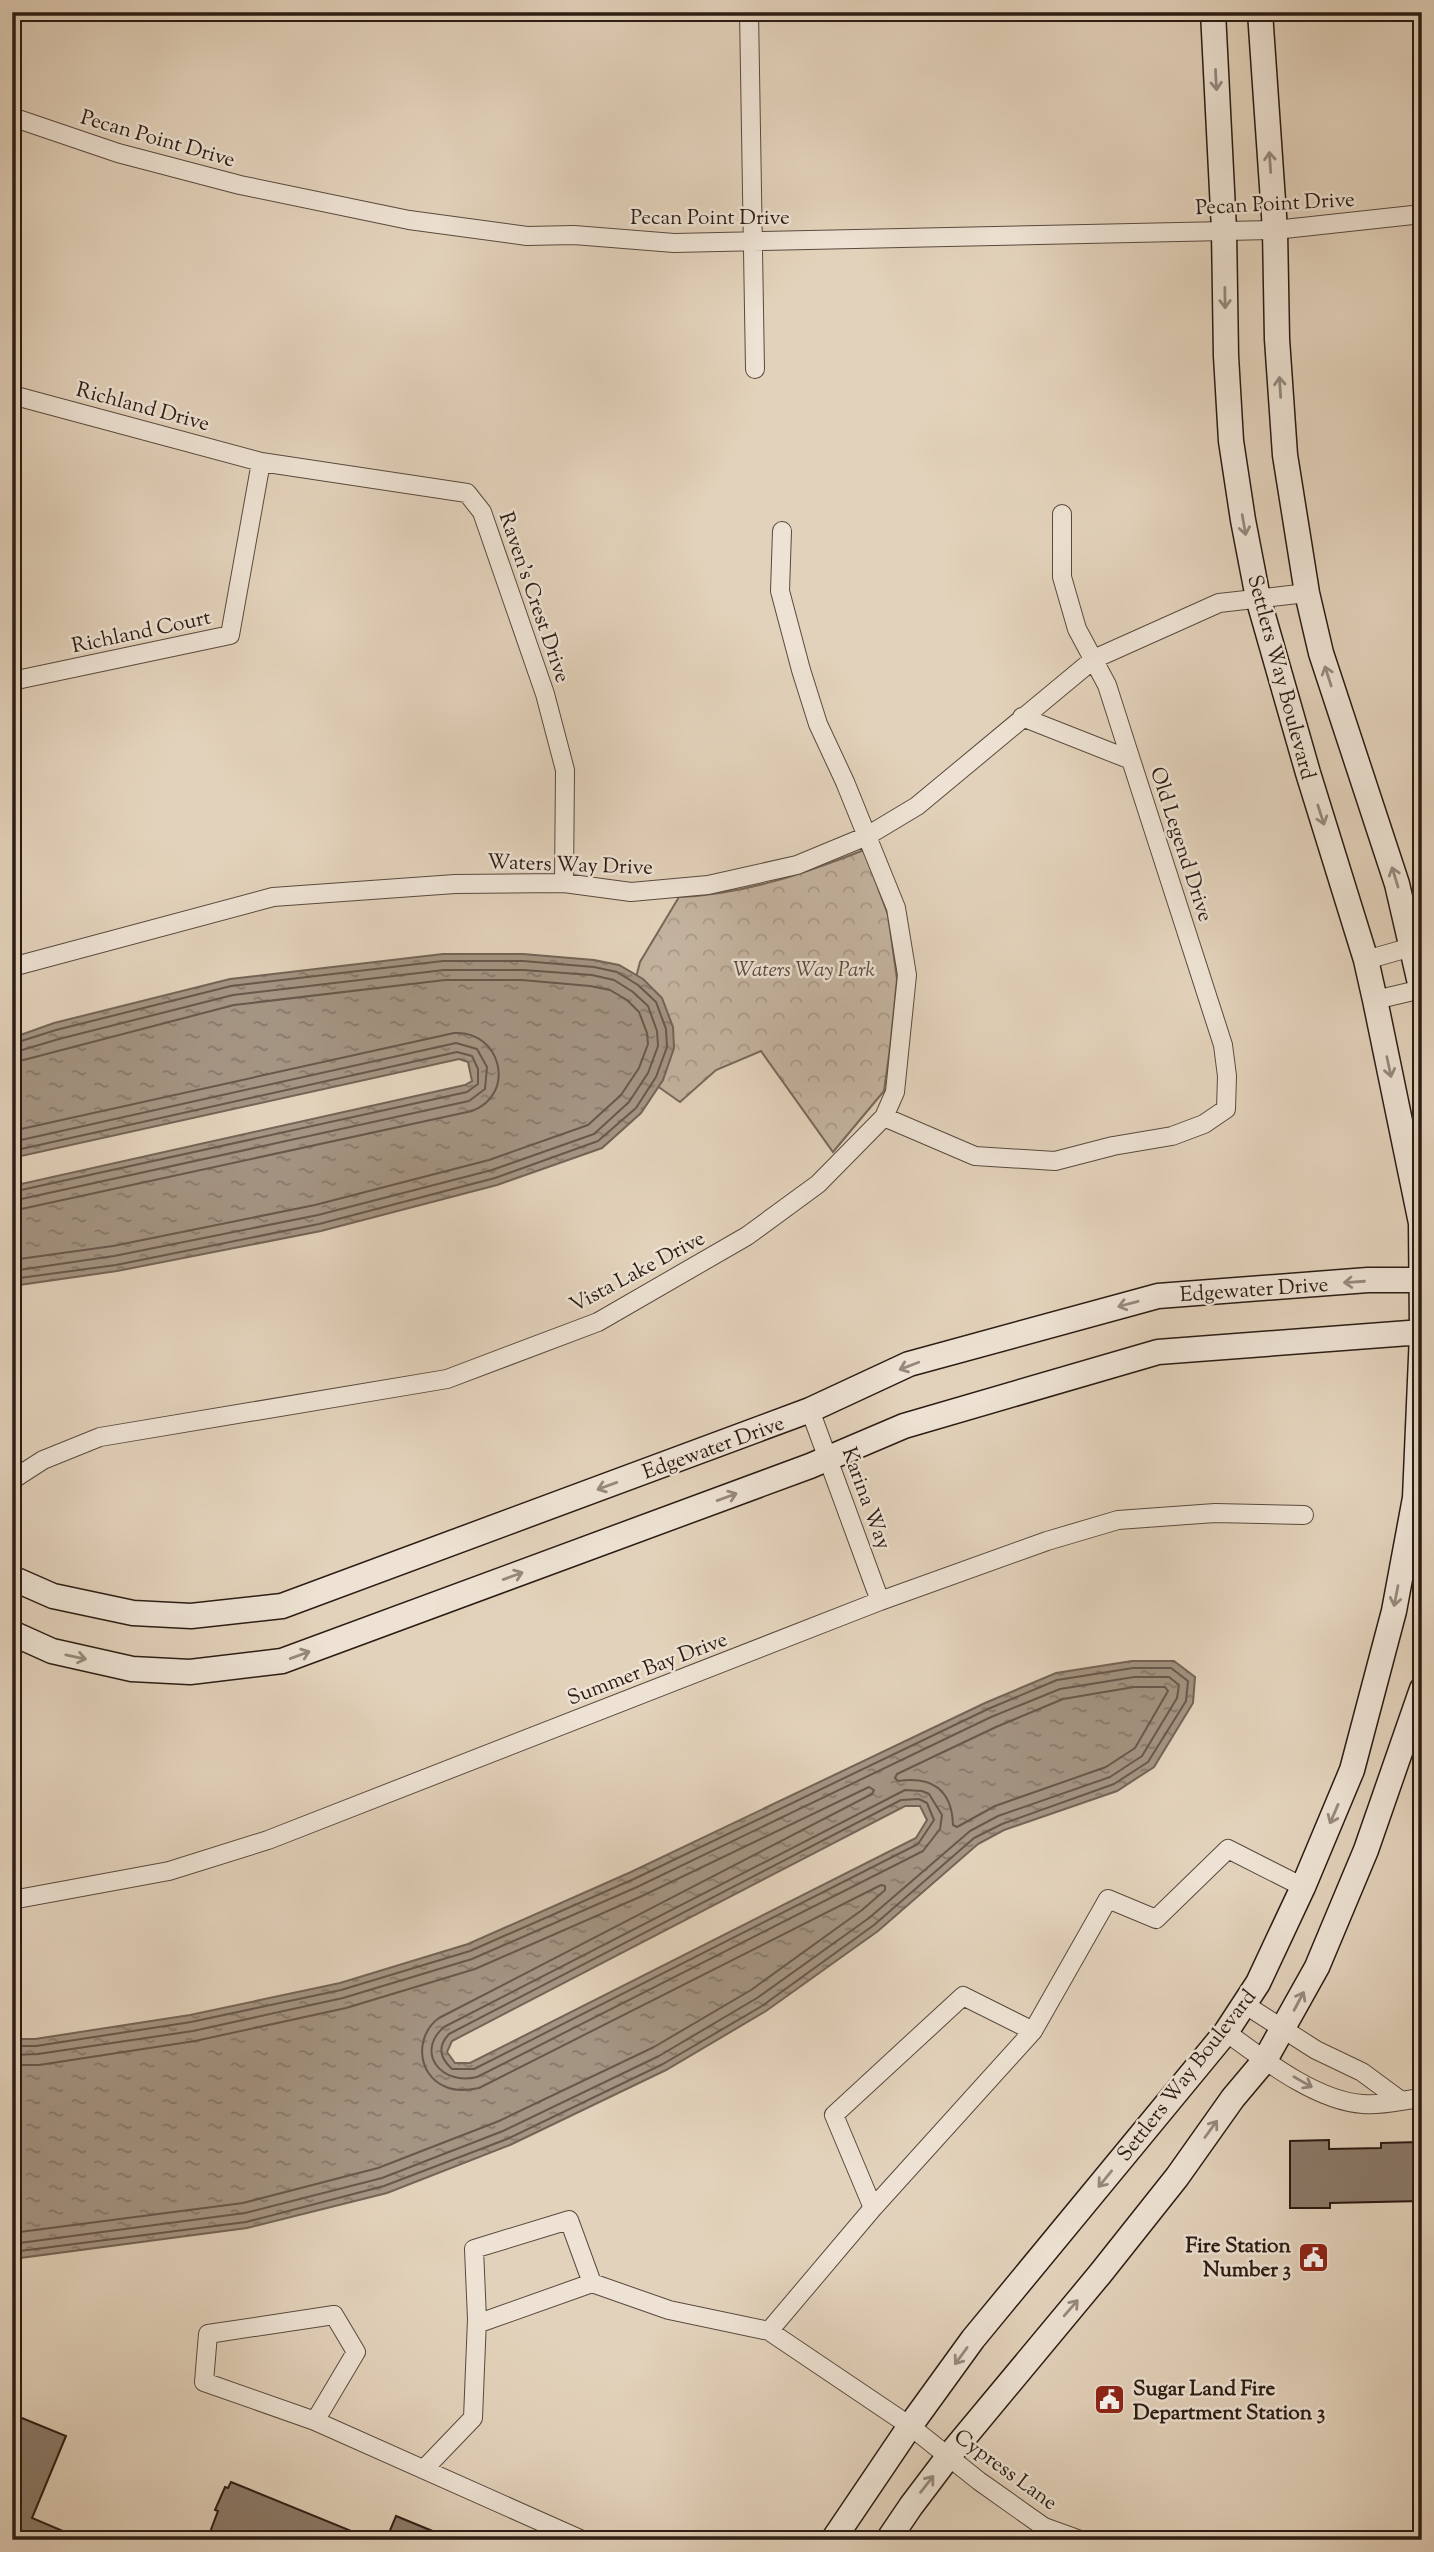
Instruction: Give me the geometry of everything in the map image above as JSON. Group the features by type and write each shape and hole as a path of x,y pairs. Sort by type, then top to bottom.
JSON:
{"street":[{"path":"749,12 755,241 755,369"},
{"name":"Settlers Way Boulevard","path":"833,2540 910,2426 973,2340 1226,2032 1258,1983 1303,1888 1352,1770 1394,1612 1415,1498 1422,1332 1421,1223 1366,960 1308,773 1258,598 1231,442 1213,12"},
{"name":"Settlers Way Boulevard","path":"1260,12 1275,230 1277,340 1285,455 1307,593 1321,653 1416,946 1422,990"},
{"name":"Pecan Point Drive","path":"12,117 118,153 240,185 410,220 527,236 574,235 674,243 1275,230 1422,214"},
{"name":"Richland Drive","path":"12,395 261,462"},
{"name":"Richland Court","path":"12,681 230,635 261,462"},
{"name":"Raven's Crest Drive","path":"261,462 467,493 482,512 545,694 565,770 564,883"},
{"path":"1062,514 1062,577 1077,629 1107,685 1131,761"},
{"name":"Vista Lake Drive","path":"12,1480 43,1460 100,1437 447,1379 598,1322 747,1236 818,1184 884,1117 895,1093 907,975 896,908 818,724 801,670 780,591 782,531"},
{"name":"Waters Way Drive","path":"12,967 272,897 455,884 564,883 631,892 708,886 797,865 867,836 917,806 1094,659 1219,603 1307,593"},
{"name":"Old Legend Drive","path":"884,1117 975,1156 1055,1161 1113,1146 1172,1136 1204,1125 1226,1109 1227,1076 1223,1045 1131,761 1022,717"},
{"path":"1366,960 1416,946"},
{"path":"1376,1000 1422,990"},
{"name":"Edgewater Drive","path":"12,1578 52,1596 133,1614 191,1616 282,1606 810,1410 909,1364 1158,1296 1368,1280 1421,1280"},
{"path":"12,1633 52,1651 132,1669 190,1672 282,1661 828,1458 904,1426 1158,1352 1422,1332"},
{"name":"Karina Way","path":"810,1410 880,1601"},
{"name":"Summer Bay Drive","path":"12,1900 169,1871 268,1840 880,1601 1047,1541 1118,1520 1215,1513 1304,1516"},
{"path":"888,2540 948,2456 1117,2253 1177,2177 1233,2098 1265,2060 1317,1968 1366,1850 1422,1689"},
{"path":"477,2319 485,2322 592,2283 669,2310 769,2331 873,2208 1034,2032 1108,1899 1156,1919 1228,1849 1303,1888"},
{"path":"873,2208 834,2115 963,1996 1034,2032"},
{"path":"1244,2004 1316,2050 1362,2072 1400,2100"},
{"path":"1226,2032 1265,2060 1340,2102 1380,2105 1421,2096"},
{"path":"425,2468 473,2417 477,2319 474,2249 569,2221 592,2283"},
{"path":"315,2421 356,2352 334,2315 208,2334 204,2382 315,2421 582,2540"},
{"name":"Cypress Lane","path":"769,2331 910,2426 1044,2526 1080,2540"}],"green space":[{"name":"Waters Way Park","path":"864,850 888,915 897,979 890,1048 884,1091 833,1152 761,1051 716,1070 680,1102 643,1076 633,989 640,962 679,897 750,887 819,867"}],"water":[{"path":"443,954 523,954 594,960 619,965 643,979 662,998 673,1027 674,1048 663,1080 641,1113 602,1148 497,1185 321,1231 117,1271 12,1286 12,1186 465,1085 472,1081 468,1062 459,1059 12,1158 12,1038 54,1023 230,979"},
{"path":"1132,1661 1174,1661 1195,1677 1193,1703 1154,1767 1117,1791 1004,1830 978,1844 878,1931 766,2011 666,2070 510,2145 387,2193 247,2228 12,2259 12,2039 35,2039 190,2015 340,1983 468,1944 631,1872 985,1703 1056,1673","holes":["905,1806 920,1806 927,1820 916,1838 470,2063 455,2063 447,2052 452,2041"]}],"building":[{"path":"1329,2140 1329,2149 1381,2148 1381,2143 1420,2142 1422,2201 1330,2203 1330,2208 1290,2208 1290,2141"},
{"path":"12,2414 66,2436 32,2518 84,2540 12,2540"},
{"path":"231,2482 371,2539 207,2540 218,2511 215,2510 225,2487 228,2488"},
{"path":"396,2516 452,2539 452,2540 386,2540"}],"place":[{"name":"Fire Station Number 3","path":"1314,2257"},
{"name":"Sugar Land Fire Department Station 3","path":"1110,2400"}]}
